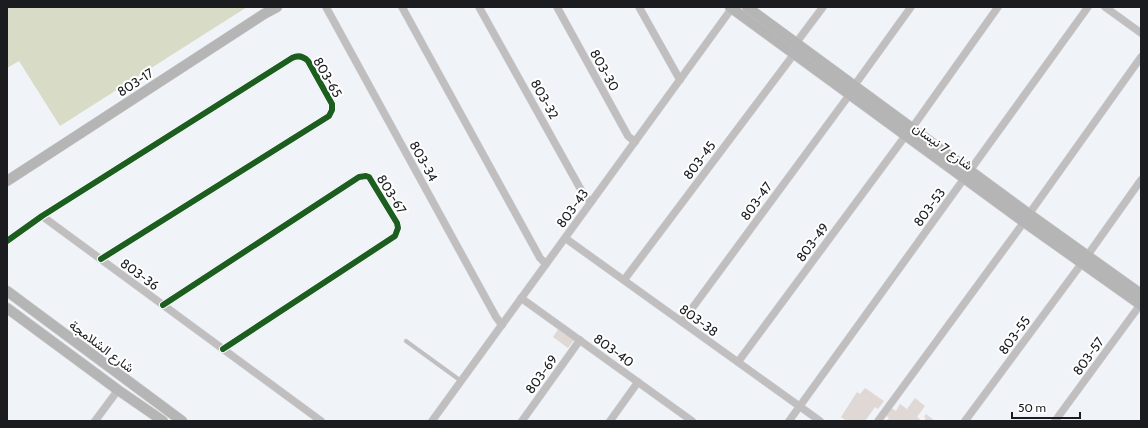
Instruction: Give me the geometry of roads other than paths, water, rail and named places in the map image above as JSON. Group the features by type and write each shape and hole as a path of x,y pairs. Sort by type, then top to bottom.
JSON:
{"street":[{"name":"803-17","path":"7,181 277,7"},
{"name":"803-34","path":"326,7 496,317 502,325"},
{"path":"402,7 540,258 546,264"},
{"name":"803-32","path":"479,7 585,197 591,202"},
{"name":"803-30","path":"557,7 628,136 634,142"},
{"path":"639,7 680,80"},
{"name":"شارع 7 نيسان","path":"747,7 796,43 852,90 1027,218 1085,259 1141,294"},
{"path":"796,43 823,7"},
{"name":"803-47","path":"682,322 911,7"},
{"name":"803-49","path":"738,362 909,132 998,7"},
{"name":"803-53","path":"789,421 1088,7"},
{"path":"1105,7 1141,33"},
{"name":"803-43","path":"432,421 731,8"},
{"name":"شارع 7 نيسان","path":"731,8 794,54 852,90"},
{"name":"803-45","path":"624,280 794,54"},
{"name":"803-65","path":"7,241 42,216 292,58 299,56 308,61 332,104 332,110 329,116 101,260"},
{"path":"878,421 1027,218 1141,57"},
{"name":"803-67","path":"163,305 359,177 369,177 397,223 397,232 395,236 223,349"},
{"name":"803-55","path":"965,421 1085,259 1141,180"},
{"name":"803-36","path":"42,216 321,421"},
{"name":"803-38","path":"565,238 820,421"},
{"name":"شارع 7 نيسان","path":"1085,259 1141,305"},
{"name":"شارع الشلامجة","path":"7,292 182,421"},
{"name":"803-40","path":"521,298 692,421"},
{"name":"803-57","path":"1055,421 1141,305"},
{"name":"شارع الشلامجة","path":"7,308 118,390 163,421"},
{"name":"803-69","path":"522,421 580,340"},
{"path":"610,421 638,382"},
{"path":"95,421 118,390"}],"lane":[{"path":"406,341 461,381"}]}
